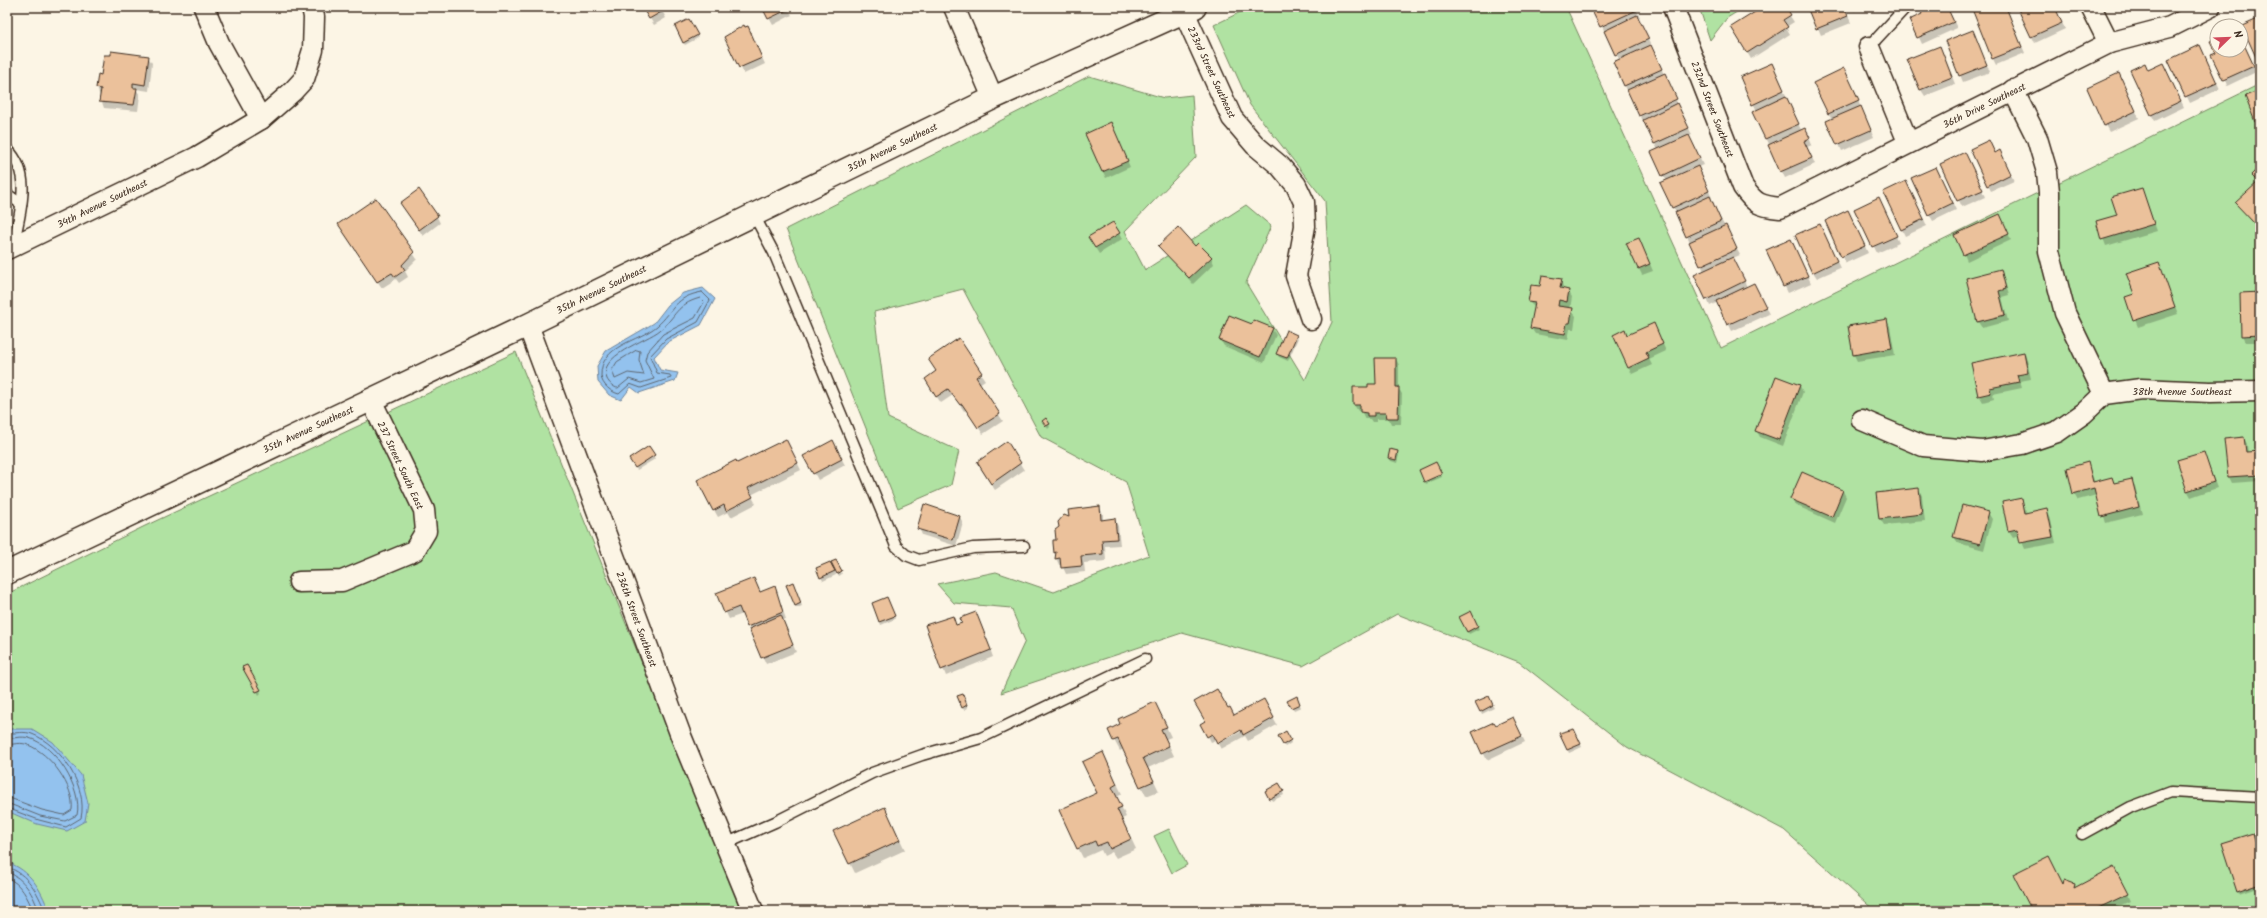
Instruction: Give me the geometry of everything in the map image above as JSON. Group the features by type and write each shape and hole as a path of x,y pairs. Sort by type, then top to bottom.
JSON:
{"street":[{"path":"204,7 219,43 261,119"},
{"name":"34th Avenue Southeast","path":"10,248 197,158 261,119 293,91 304,79 313,50 314,16 312,7"},
{"path":"954,7 993,98"},
{"name":"232nd Street Southeast","path":"1673,7 1743,187 1751,198 1761,206"},
{"path":"2091,7 2109,43"},
{"name":"36th Drive Southeast","path":"1761,206 1780,208 1908,142 2109,43 2170,27 2210,7"},
{"name":"35th Avenue Southeast","path":"7,573 528,325 993,98 1189,10"},
{"name":"233rd Street Southeast","path":"1189,10 1232,118 1255,146 1280,166 1296,184 1304,202 1306,226 1296,276 1311,319"},
{"path":"1869,47 1908,142"},
{"path":"1862,420 1923,446 1982,451 2022,444 2057,432 2084,413 2104,394 2065,312 2049,251 2049,192 2047,172 2037,138 2013,90"},
{"name":"236th Street Southeast","path":"528,325 681,736 753,911"},
{"name":"38th Avenue Southeast","path":"2104,394 2140,389 2210,392 2260,390"},
{"name":"237 Street South East","path":"299,582 342,582 414,551 426,532 424,510 371,400"}],"lane":[{"path":"1869,47 1906,7"},
{"path":"7,149 19,166 23,180 21,204 10,248"},
{"path":"7,194 21,204"},
{"path":"754,215 774,253 896,546 906,555 920,560 973,548 1024,546"},
{"path":"725,844 775,822 872,773 922,755 981,738 1145,659"},
{"path":"2082,834 2131,807 2171,792 2260,797"}],"green space":[{"path":"1251,7 1566,7 1721,348 2260,84 2260,911 1875,911 1784,830 1627,747 1519,662 1397,614 1303,666 1182,633 1001,693 1025,641 1011,608 954,603 937,584 996,572 1054,592 1149,555 1126,482 1041,437 963,289 874,312 888,418 959,451 951,485 898,508 786,229 1089,76 1164,98 1192,95 1196,157 1125,231 1145,270 1246,205 1271,226 1246,283 1305,380 1332,322 1325,201 1250,105 1214,25"},
{"path":"1699,7 1745,7 1727,18 1710,40"},
{"path":"516,352 673,740 753,911 7,911 7,594 145,526"},
{"path":"1169,829 1187,865 1172,873 1154,836"}],"water":[{"path":"703,288 715,299 701,325 668,342 654,357 660,370 678,373 675,381 639,393 631,387 621,400 609,395 598,382 597,366 606,351 654,323 668,305 683,293"},
{"path":"32,729 53,742 81,775 88,803 85,821 67,831 37,824 7,811 7,730"},
{"path":"7,862 22,870 34,881 49,911 7,911"}],"building":[{"path":"642,7 661,7 663,11 649,19"},
{"path":"762,7 788,7 789,9 768,19"},
{"path":"1590,7 1636,7 1637,10 1600,27"},
{"path":"1763,7 1786,7 1791,15 1783,20 1788,27 1747,53 1731,27"},
{"path":"1807,7 1844,7 1848,16 1816,29"},
{"path":"1947,7 1954,22 1917,38 1909,20 1922,14 1919,8"},
{"path":"1976,7 2006,7 2022,47 1992,59 1972,9"},
{"path":"2017,7 2055,7 2062,23 2031,37"},
{"path":"1637,15 1649,39 1615,55 1604,31"},
{"path":"2260,18 2259,64 2249,42 2249,23"},
{"path":"689,19 698,35 683,43 675,26"},
{"path":"744,25 745,27 748,26 762,58 739,68 724,37"},
{"path":"1973,30 1987,65 1959,76 1945,41"},
{"path":"1651,45 1662,69 1624,86 1613,62"},
{"path":"2200,45 2217,83 2185,97 2168,60"},
{"path":"1940,46 1952,77 1920,90 1907,59"},
{"path":"111,51 149,56 145,85 133,83 133,88 137,88 134,105 99,102 101,89 96,88 98,74 101,75 104,55 111,55"},
{"path":"2249,55 2254,66 2223,80 2212,58 2249,58"},
{"path":"1772,63 1784,90 1752,105 1740,77"},
{"path":"2145,63 2148,70 2163,63 2181,101 2151,115 2130,70"},
{"path":"1844,68 1859,100 1828,114 1813,83"},
{"path":"1665,73 1677,99 1639,116 1627,90"},
{"path":"2119,73 2136,111 2104,126 2087,88"},
{"path":"2260,90 2260,120 2255,122 2245,96"},
{"path":"1786,96 1799,124 1765,139 1752,112"},
{"path":"1677,103 1689,128 1654,144 1643,120"},
{"path":"1861,106 1871,130 1837,145 1826,121"},
{"path":"1111,122 1128,161 1102,172 1085,134"},
{"path":"1805,128 1810,138 1804,141 1812,158 1780,172 1768,145"},
{"path":"1689,135 1700,158 1662,176 1651,152"},
{"path":"1989,140 1995,153 2000,150 2011,174 1987,186 1970,149"},
{"path":"1965,152 1983,190 1957,201 1940,164"},
{"path":"1698,166 1709,191 1672,208 1660,183"},
{"path":"2260,166 2260,219 2255,224 2235,203 2258,182 2251,175"},
{"path":"1936,167 1953,203 1928,215 1911,178"},
{"path":"1906,181 1924,219 1901,230 1883,192"},
{"path":"2142,188 2154,224 2101,240 2096,221 2117,215 2111,197"},
{"path":"419,189 438,216 419,230 400,203"},
{"path":"1710,196 1721,221 1686,237 1675,212"},
{"path":"1879,197 1897,236 1872,247 1854,209"},
{"path":"376,198 414,252 402,265 405,270 395,277 392,273 377,282 338,224"},
{"path":"1848,210 1865,246 1841,257 1825,221"},
{"path":"2000,214 2009,234 1963,255 1954,235"},
{"path":"1113,222 1120,233 1095,248 1088,237"},
{"path":"1820,224 1837,261 1812,273 1795,235"},
{"path":"1726,225 1737,249 1700,266 1689,242"},
{"path":"1178,227 1195,246 1198,243 1212,257 1189,278 1158,246"},
{"path":"1639,238 1650,264 1638,269 1626,243"},
{"path":"1791,239 1808,276 1783,287 1766,250"},
{"path":"1733,257 1745,281 1706,300 1694,275"},
{"path":"2159,262 2175,307 2133,321 2125,297 2134,294 2126,273"},
{"path":"2001,269 2006,289 1999,291 2005,315 1977,322 1966,278"},
{"path":"1542,276 1562,279 1560,288 1569,290 1567,302 1559,300 1558,306 1573,308 1570,323 1567,323 1565,334 1530,328 1535,303 1528,302 1531,285 1540,286"},
{"path":"1754,283 1766,307 1727,325 1716,301"},
{"path":"2260,292 2260,335 2241,336 2240,293"},
{"path":"1229,315 1252,324 1253,320 1273,328 1260,357 1219,340"},
{"path":"1887,319 1892,348 1853,355 1848,326"},
{"path":"1654,323 1663,344 1646,352 1649,358 1628,368 1613,335 1625,329 1627,335"},
{"path":"1286,330 1297,335 1287,358 1276,354"},
{"path":"959,338 982,373 976,377 1000,414 978,428 962,404 960,405 948,389 936,397 925,379 936,371 928,359"},
{"path":"2024,352 2028,373 2017,375 2019,382 1990,388 1991,393 1978,396 1971,363"},
{"path":"1375,358 1396,358 1396,387 1399,387 1398,418 1387,418 1386,413 1374,413 1374,416 1367,416 1367,413 1360,412 1360,405 1353,405 1353,387 1368,387 1368,384 1376,384"},
{"path":"1776,376 1800,385 1779,440 1755,431"},
{"path":"1046,418 1050,424 1046,426 1042,421"},
{"path":"2244,437 2246,452 2260,451 2260,475 2228,477 2224,439"},
{"path":"786,439 798,463 748,488 753,497 726,511 724,505 713,511 697,480 736,460 737,463"},
{"path":"833,440 842,459 813,474 803,456"},
{"path":"1007,441 1021,463 991,484 977,462"},
{"path":"649,446 655,455 635,468 629,459"},
{"path":"1390,449 1398,451 1396,460 1388,458"},
{"path":"2204,452 2214,482 2187,491 2177,460"},
{"path":"1436,462 1442,474 1424,482 1419,470"},
{"path":"2088,462 2093,482 2112,477 2114,483 2132,479 2139,507 2101,517 2094,488 2073,494 2067,468"},
{"path":"1802,472 1843,490 1832,517 1790,499"},
{"path":"1919,488 1922,514 1879,519 1876,493"},
{"path":"2022,498 2025,513 2047,508 2053,537 2020,543 2017,529 2008,531 2002,502"},
{"path":"924,504 960,516 953,540 917,529"},
{"path":"1962,505 1989,512 1980,544 1953,537"},
{"path":"1100,506 1101,520 1115,518 1117,539 1102,540 1103,554 1081,556 1082,566 1061,568 1060,558 1055,559 1056,552 1054,553 1053,543 1053,540 1056,540 1055,530 1059,527 1058,522 1064,515 1069,517 1068,510"},
{"path":"836,560 842,571 837,574 831,562"},
{"path":"830,562 835,571 820,578 816,568"},
{"path":"754,578 760,592 775,586 783,612 747,627 739,607 724,613 716,593"},
{"path":"793,582 801,603 795,606 786,585"},
{"path":"887,597 895,616 879,622 872,603"},
{"path":"1471,611 1478,626 1467,632 1459,617"},
{"path":"976,612 991,650 941,670 925,625 953,616 956,625 962,623 960,618"},
{"path":"781,615 793,645 761,658 749,629"},
{"path":"247,665 261,690 256,692 242,667"},
{"path":"1217,689 1234,715 1264,699 1274,718 1243,735 1241,730 1217,744 1212,734 1207,737 1200,724 1205,721 1194,702"},
{"path":"963,694 967,705 962,708 957,696"},
{"path":"1297,696 1300,704 1291,708 1287,701"},
{"path":"1489,696 1493,705 1480,712 1475,702"},
{"path":"1155,702 1167,727 1161,729 1169,746 1143,758 1154,781 1140,787 1118,739 1113,741 1108,730 1120,724 1118,719"},
{"path":"1513,717 1522,736 1482,754 1472,732 1494,722 1496,725"},
{"path":"1574,729 1581,744 1567,750 1559,733"},
{"path":"1286,731 1291,740 1283,745 1278,736"},
{"path":"1103,752 1117,784 1112,787 1122,807 1117,809 1131,839 1110,849 1107,842 1097,846 1095,841 1077,849 1059,810 1097,793 1082,762"},
{"path":"1279,783 1284,791 1269,799 1265,791"},
{"path":"885,807 900,840 849,864 833,831"},
{"path":"2253,833 2260,857 2260,884 2237,892 2221,843"},
{"path":"2049,856 2063,884 2064,880 2075,884 2074,888 2114,867 2128,894 2092,911 2032,911 2013,874"}]}
